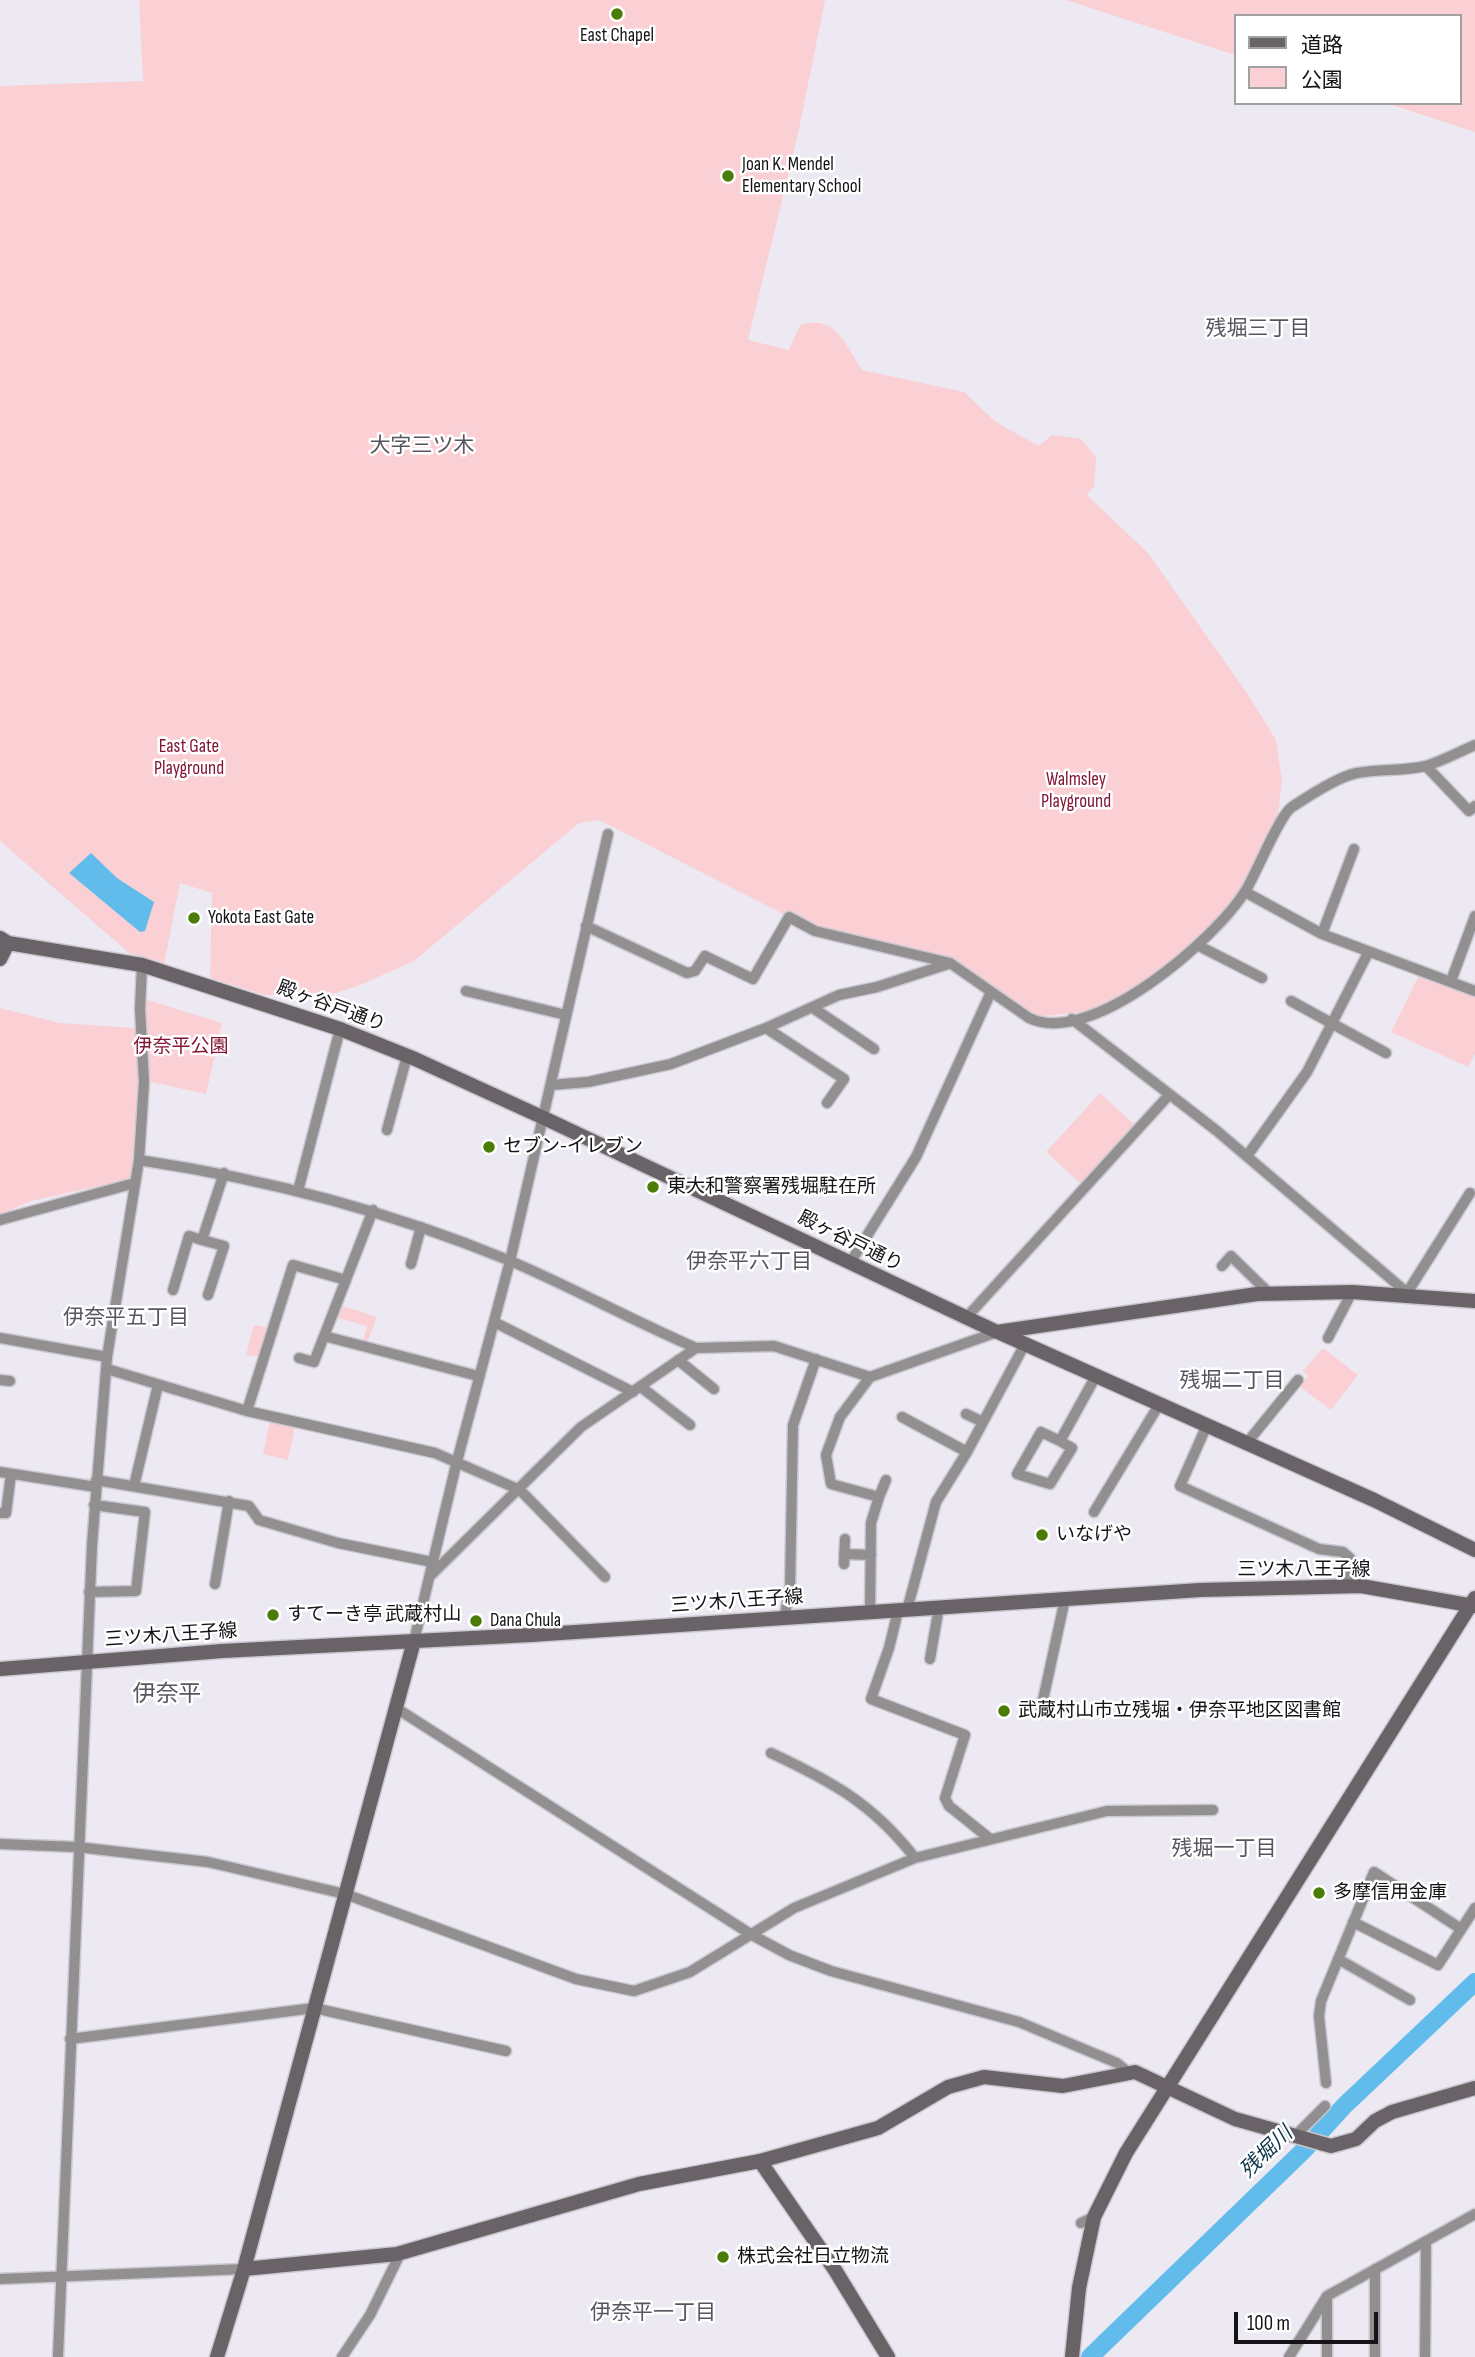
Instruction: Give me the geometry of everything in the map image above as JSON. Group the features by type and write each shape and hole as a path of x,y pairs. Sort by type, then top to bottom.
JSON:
{"street":[{"path":"586,926 687,973 695,971 705,956 754,979 789,917 815,931 950,963 1034,1020 1049,1023 1072,1019 1103,1009 1146,988 1197,945 1245,892 1289,808 1356,773 1426,766 1475,746"},
{"path":"1426,766 1469,811 1475,806"},
{"path":"217,2357 244,2269 414,1641 478,1376 510,1261 608,834"},
{"path":"1322,934 1354,849"},
{"path":"1245,892 1322,934 1475,991"},
{"path":"1451,981 1475,916"},
{"path":"0,959 4,940"},
{"name":"殿ヶ谷戸通り","path":"4,940 142,965 340,1029 407,1056 544,1118 965,1319 1097,1374 1374,1500 1475,1550"},
{"path":"1197,945 1262,978"},
{"path":"1247,1156 1307,1072 1368,953"},
{"path":"551,1085 588,1082 671,1064 766,1028 839,995 877,987 950,963"},
{"path":"58,2357 77,1847 94,1505 107,1357 139,1160 144,1082 140,1009 142,965"},
{"path":"466,991 566,1014"},
{"path":"850,1263 916,1157 991,992"},
{"path":"1291,1002 1386,1053"},
{"path":"813,1008 874,1049"},
{"path":"1072,1019 1247,1156 1409,1294"},
{"path":"766,1028 844,1079 827,1103"},
{"path":"298,1191 340,1029"},
{"path":"387,1130 407,1056"},
{"path":"965,1319 1169,1095"},
{"path":"139,1160 223,1173 373,1210 510,1261 696,1348 774,1346 870,1377"},
{"path":"202,1240 223,1173"},
{"path":"0,1220 135,1183"},
{"path":"1409,1294 1471,1193"},
{"path":"299,1358 314,1362 373,1210"},
{"path":"411,1264 421,1227"},
{"path":"173,1290 189,1236 223,1247 208,1295"},
{"path":"1222,1266 1231,1256 1270,1294"},
{"path":"247,1411 293,1265 346,1280"},
{"path":"1328,1338 1352,1292"},
{"path":"879,1497 831,1484 827,1455 840,1416 870,1377 996,1332 1270,1294 1352,1292 1409,1294 1475,1301"},
{"path":"494,1322 637,1390 690,1425"},
{"path":"324,1336 478,1376"},
{"path":"0,1338 107,1357"},
{"path":"989,1838 950,1806 945,1798 964,1735 871,1699 936,1502 967,1452 1025,1344"},
{"path":"428,1578 581,1427 696,1348"},
{"path":"784,1618 790,1590 793,1425 816,1359"},
{"path":"678,1360 714,1390"},
{"path":"107,1369 247,1411 435,1453 456,1465 520,1490 606,1577"},
{"path":"1060,1441 1097,1374"},
{"path":"1246,1444 1298,1380"},
{"path":"134,1486 158,1385"},
{"path":"1094,1512 1160,1403"},
{"path":"966,1414 983,1422"},
{"path":"902,1417 967,1452"},
{"path":"1207,1425 1180,1486 1320,1549 1343,1552 1350,1558 1346,1587"},
{"path":"1041,1432 1060,1441 1072,1448 1050,1484 1017,1474 1041,1432"},
{"path":"0,1513 6,1513 6,1473 134,1486 249,1506 259,1520 272,1524 338,1543 432,1562"},
{"path":"870,1613 871,1522 886,1480"},
{"path":"215,1584 229,1501"},
{"path":"89,1592 136,1591 145,1512 94,1505"},
{"path":"845,1539 844,1559 871,1555"},
{"name":"三ツ木八王子線","path":"0,1669 85,1661 1200,1590 1346,1587 1396,1591 1474,1603"},
{"path":"1041,1709 1065,1599"},
{"path":"1072,2354 1088,2220 1166,2086 1474,1603"},
{"path":"930,1659 939,1607"},
{"path":"396,1708 752,1935 789,1955 856,1980 1019,2022 1117,2063 1128,2072"},
{"path":"771,1753 827,1779 848,1794 889,1825 915,1858"},
{"path":"0,1844 77,1847 208,1862 345,1894 576,1979 634,1991 690,1972 794,1908 915,1858 1107,1811 1213,1810"},
{"path":"1326,2083 1320,2008 1374,1872 1461,1929"},
{"path":"1353,1922 1438,1965 1475,1908"},
{"path":"1338,1959 1410,2000"},
{"path":"70,2039 314,2008 506,2051"},
{"path":"0,2279 244,2269 401,2252 639,2184 760,2161 878,2128 948,2087 991,2076 1063,2086 1128,2072 1141,2073 1235,2119 1327,2146 1342,2145 1356,2139 1376,2121 1392,2112 1475,2088"},
{"path":"1296,2136 1325,2106"},
{"path":"760,2161 835,2270 888,2357"},
{"path":"1289,2357 1327,2296 1475,2214"},
{"path":"1425,2357 1426,2241"},
{"path":"342,2357 370,2315 401,2252"},
{"path":"1375,2269 1375,2357"},
{"path":"1326,2357 1327,2296"}],"green space":[{"path":"139,0 825,0 798,134 748,340 789,350 800,325 822,324 838,334 862,370 964,392 996,422 1039,446 1052,435 1081,439 1096,457 1094,486 1087,495 1148,553 1247,693 1276,740 1282,781 1276,831 1263,860 1206,937 1103,1009 1029,1018 950,963 789,917 599,820 579,823 414,961 336,993 265,995 210,978 212,893 180,883 164,964 129,953 0,841 0,86 143,81"},
{"path":"1066,0 1475,0 1475,132 1392,105 1461,105 1461,14 1234,14 1234,55"},
{"path":"1420,973 1475,995 1475,1054 1468,1067 1391,1032"},
{"name":"伊奈平公園","path":"144,999 222,1023 206,1094 147,1081"},
{"path":"0,1008 60,1023 135,1028 138,1080 131,1179 31,1201 0,1215"},
{"path":"1100,1093 1135,1125 1081,1184 1046,1152"},
{"path":"340,1305 377,1317 367,1343 363,1342 367,1326 335,1317"},
{"path":"254,1325 270,1328 261,1357 246,1355"},
{"path":"1323,1348 1358,1375 1331,1410 1300,1387 1308,1376 1303,1371"},
{"path":"270,1421 295,1426 288,1460 263,1454"}],"water":[{"path":"91,853 117,878 154,902 145,931 140,932 69,873"}],"waterway":[{"name":"残堀川","path":"1090,2357 1304,2150 1344,2106 1475,1982"}],"place":[{"name":"East Chapel","path":"617,14"},
{"name":"Joan K. Mendel Elementary School","path":"728,176"},
{"name":"Yokota East Gate","path":"194,918"},
{"name":"セブン-イレブン","path":"489,1147"},
{"name":"東大和警察署残堀駐在所","path":"653,1187"},
{"name":"いなげや","path":"1042,1535"},
{"name":"すてーき亭 武蔵村山","path":"273,1615"},
{"name":"Dana Chula","path":"476,1621"},
{"name":"武蔵村山市立残堀・伊奈平地区図書館","path":"1004,1711"},
{"name":"多摩信用金庫","path":"1319,1893"},
{"name":"株式会社日立物流","path":"723,2257"}],"district":[{"name":"残堀三丁目","path":"1258,330"},
{"name":"大字三ツ木","path":"422,447"},
{"name":"伊奈平六丁目","path":"749,1263"},
{"name":"伊奈平五丁目","path":"126,1319"},
{"name":"残堀二丁目","path":"1232,1382"},
{"name":"伊奈平","path":"167,1695"},
{"name":"残堀一丁目","path":"1224,1850"},
{"name":"伊奈平一丁目","path":"653,2314"}],"park label":[{"name":"East Gate Playground","path":"189,758"},
{"name":"Walmsley Playground","path":"1076,791"}]}
